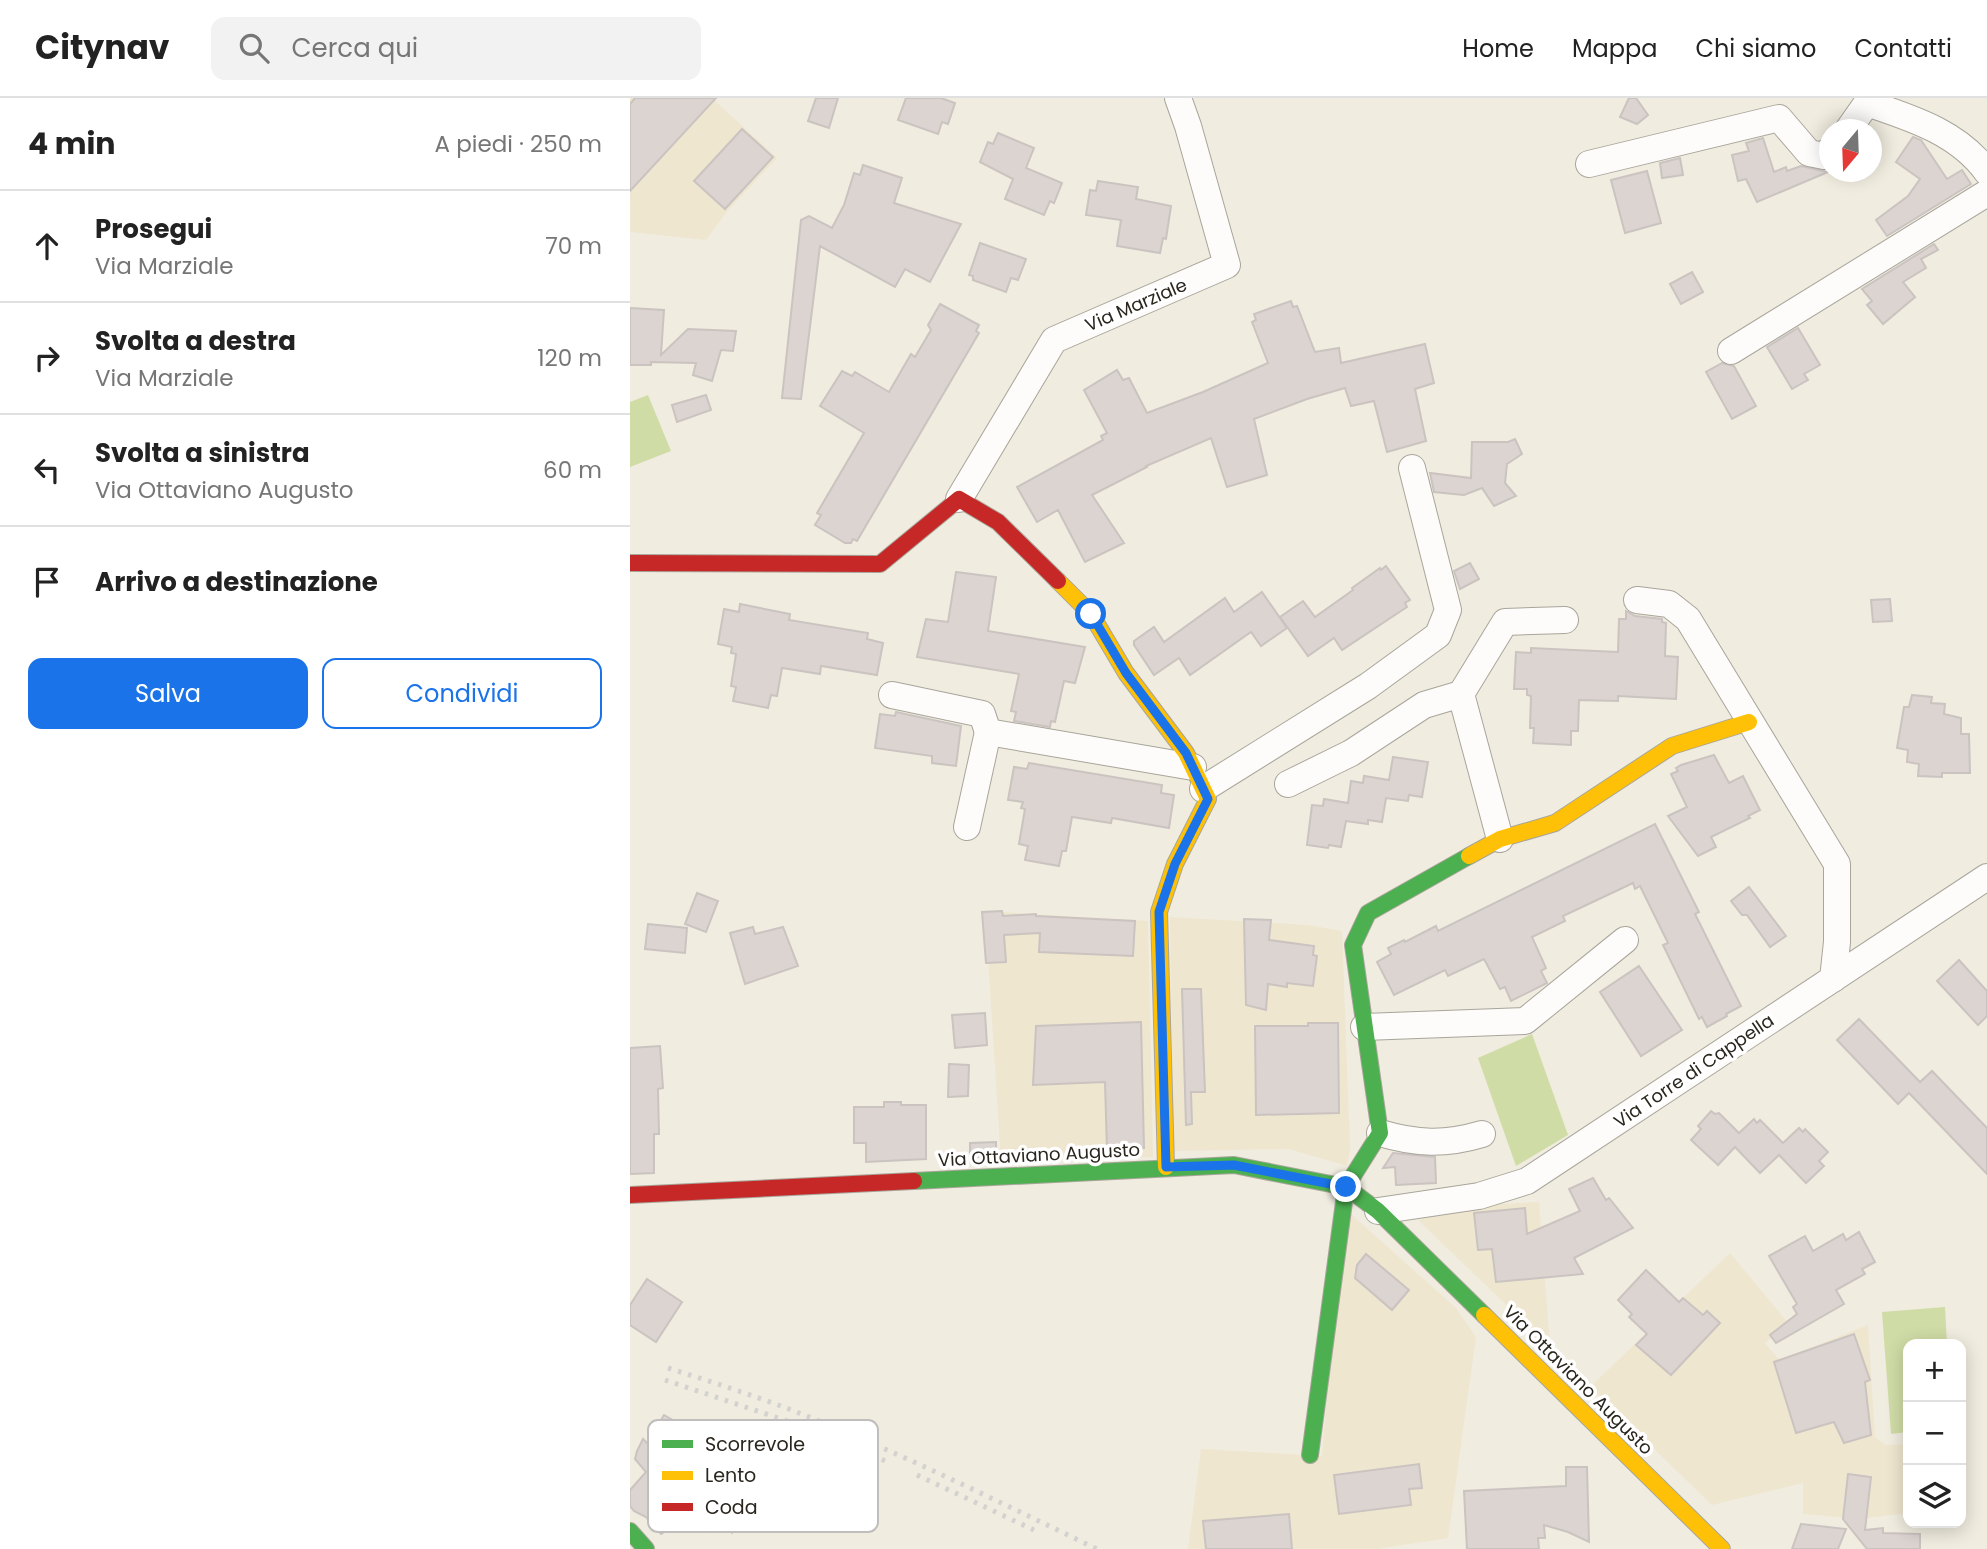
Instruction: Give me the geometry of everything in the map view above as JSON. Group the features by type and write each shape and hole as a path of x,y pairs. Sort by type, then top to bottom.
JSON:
{"street":[{"name":"Via Marziale","path":"630,564 880,564 959,499 1054,340 1227,265 1178,98"},
{"path":"1855,119 1867,100 1928,124 1975,156 1987,172"},
{"path":"1589,164 1779,118 1809,153 1819,155"},
{"path":"1731,351 1987,193"},
{"path":"988,732 1198,778 1368,686 1437,635 1448,610 1412,468"},
{"path":"959,499 998,522 1091,614 1126,673 1186,753 1208,799 1175,864 1159,912 1166,1167"},
{"path":"1637,600 1669,604 1688,619 1837,864 1837,942 1833,979"},
{"path":"1288,783 1351,752 1424,705 1461,694 1505,622 1564,621"},
{"path":"1461,694 1500,839"},
{"path":"892,695 982,714 988,732 967,827"},
{"path":"1310,1455 1346,1187 1380,1133 1353,945 1368,913 1500,839 1555,823 1672,746 1749,722"},
{"name":"Via Torre di Cappella","path":"1378,1211 1479,1196 1527,1181 1987,877"},
{"path":"1364,1027 1525,1021 1625,940"},
{"path":"1380,1133 1411,1142 1457,1141 1482,1134"},
{"name":"Via Ottaviano Augusto","path":"630,1195 1234,1165 1346,1187 1378,1211 1721,1549"},
{"path":"630,1531 646,1549"}],"shaded area":[{"path":"630,98 712,98 777,158 729,209 706,240 630,232"},
{"path":"985,911 1148,921 1153,1157 1001,1161"},
{"path":"1170,917 1308,925 1342,931 1350,1148 1347,1166 1289,1149 1173,1151"},
{"path":"1539,1202 1550,1347 1419,1221 1437,1207"},
{"path":"1342,1206 1456,1308 1476,1337 1448,1538 1376,1549 1188,1549 1201,1449 1322,1456"},
{"path":"1730,1253 1788,1323 1765,1343 1779,1360 1868,1325 1875,1437 1885,1445 1903,1444 1903,1514 1858,1519 1803,1514 1803,1483 1712,1505 1590,1387"}],"green space":[{"path":"648,395 671,451 630,467 630,402"},
{"path":"1532,1034 1568,1135 1516,1166 1478,1058"},
{"path":"1945,1307 1947,1339 1903,1339 1903,1433 1891,1434 1882,1312"}],"building":[{"path":"635,98 716,98 630,191 630,104"},
{"path":"816,98 838,98 829,128 808,121"},
{"path":"906,98 941,98 955,103 948,124 942,122 938,134 898,120"},
{"path":"1629,98 1636,98 1648,115 1637,124 1620,117"},
{"path":"742,129 773,157 725,209 694,181"},
{"path":"998,133 1034,148 1026,168 1062,183 1054,203 1050,201 1044,215 1005,199 1013,179 980,162 988,142 993,144"},
{"path":"1913,137 1921,140 1947,179 1962,170 1971,184 1887,236 1876,220 1908,196 1920,179 1896,162"},
{"path":"1763,138 1774,172 1786,167 1787,171 1801,166 1819,170 1819,176 1757,202 1746,179 1738,181 1732,155 1749,151 1746,143"},
{"path":"1680,158 1683,175 1662,178 1660,163"},
{"path":"863,165 902,178 894,203 961,224 930,282 905,269 895,287 820,246 801,399 782,398 801,220 809,216 832,228 844,205 854,173 860,175"},
{"path":"1647,171 1661,223 1625,233 1611,180"},
{"path":"1098,181 1138,187 1136,199 1171,206 1166,239 1163,238 1160,253 1117,246 1121,220 1086,215 1090,190 1096,191"},
{"path":"980,243 1026,259 1018,280 1011,278 1006,292 973,280 973,276 969,275"},
{"path":"1934,244 1938,250 1921,259 1926,268 1903,282 1915,297 1883,324 1867,305 1872,301 1862,289"},
{"path":"1692,272 1703,292 1681,304 1670,284"},
{"path":"1291,301 1293,307 1297,306 1315,352 1339,348 1341,363 1425,344 1434,383 1415,389 1426,441 1387,452 1374,401 1351,406 1345,388 1254,419 1267,475 1227,487 1211,438 1146,466 1092,495 1124,543 1085,562 1058,510 1037,522 1017,487 1103,440 1101,436 1107,433 1084,390 1117,370 1123,380 1129,378 1147,413 1203,392 1268,363 1252,322 1256,320 1254,314"},
{"path":"940,304 979,325 976,331 979,333 857,541 853,539 851,543 845,543 815,525 821,515 817,513 864,433 820,406 842,371 852,376 855,372 889,392 911,354 915,357 931,330 928,325"},
{"path":"630,308 664,310 661,355 688,329 736,331 733,351 721,350 712,381 693,375 696,363 651,362 651,365 630,365"},
{"path":"1798,328 1820,365 1804,374 1808,380 1792,389 1767,347"},
{"path":"1722,363 1734,366 1756,406 1732,419 1706,372"},
{"path":"706,395 711,410 677,422 672,405"},
{"path":"1515,439 1522,454 1507,464 1505,483 1516,496 1494,506 1482,488 1464,495 1434,492 1430,473 1471,478 1472,442 1508,442"},
{"path":"1470,563 1479,579 1460,589 1454,571"},
{"path":"1386,566 1410,600 1405,603 1407,607 1342,650 1334,638 1308,656 1280,617 1303,601 1315,617"},
{"path":"956,572 996,577 988,631 1085,647 1075,683 1064,681 1055,722 1051,721 1050,727 1014,721 1016,712 1011,711 1019,674 917,657 926,619 948,622"},
{"path":"1262,592 1287,628 1261,646 1251,632 1190,675 1179,658 1154,675 1134,645 1134,641 1154,627 1164,642 1225,598 1234,612"},
{"path":"1890,599 1892,621 1873,622 1871,600"},
{"path":"740,604 790,614 789,620 868,633 867,639 883,643 877,675 821,666 820,674 782,668 777,696 771,695 768,708 733,701 736,687 731,686 736,654 731,653 732,647 718,644 724,609 739,612"},
{"path":"1626,611 1635,616 1662,619 1662,622 1666,623 1665,656 1678,657 1676,699 1618,696 1618,701 1579,700 1578,731 1571,731 1571,745 1533,743 1534,728 1530,728 1531,696 1527,695 1527,689 1514,689 1516,652 1531,653 1531,648 1618,652 1619,619 1626,619"},
{"path":"1912,695 1932,697 1931,703 1945,704 1944,714 1961,718 1961,734 1969,734 1970,773 1942,773 1942,777 1918,776 1919,764 1907,762 1908,750 1897,748 1904,707 1909,707"},
{"path":"896,712 961,726 956,766 932,763 932,756 875,748 880,714 895,716"},
{"path":"1714,755 1729,783 1743,776 1760,810 1748,816 1750,818 1711,837 1716,847 1698,856 1668,816 1687,807 1671,774 1678,771 1676,768 1681,765"},
{"path":"1393,757 1428,762 1422,797 1409,795 1408,801 1386,798 1382,822 1368,820 1368,824 1346,821 1341,847 1307,845 1312,805 1323,806 1324,799 1348,803 1351,781 1363,783 1364,776 1389,780"},
{"path":"1029,763 1162,785 1161,793 1174,795 1169,828 1112,818 1111,823 1072,817 1066,851 1062,851 1059,866 1025,860 1028,846 1019,844 1025,809 1021,808 1023,802 1008,800 1014,767 1027,769"},
{"path":"1655,824 1699,912 1695,914 1741,1006 1726,1014 1727,1016 1707,1027 1702,1017 1699,1019 1663,945 1668,943 1640,886 1635,889 1633,883 1563,916 1565,921 1532,937 1546,968 1541,971 1547,983 1511,1001 1505,987 1500,989 1484,959 1448,976 1445,970 1394,995 1377,962 1391,954 1388,948 1436,926 1438,931"},
{"path":"1749,887 1786,936 1770,947 1747,915 1742,915 1731,901"},
{"path":"697,893 718,901 706,932 685,924"},
{"path":"1002,911 1003,916 1036,914 1135,921 1133,956 1039,952 1040,933 1004,935 1006,962 986,963 982,912"},
{"path":"1244,919 1271,920 1269,940 1314,946 1313,955 1317,956 1313,986 1287,983 1287,987 1268,984 1266,1010 1246,1005"},
{"path":"648,924 687,928 685,953 645,949"},
{"path":"753,927 755,934 783,927 798,966 745,984 730,933"},
{"path":"1959,960 1987,991 1987,1016 1978,1025 1937,981"},
{"path":"1639,966 1682,1030 1641,1056 1600,992"},
{"path":"1182,989 1201,989 1205,1092 1191,1092 1192,1124 1186,1125"},
{"path":"985,1013 987,1045 955,1048 952,1015"},
{"path":"1859,1019 1920,1082 1932,1071 1987,1128 1987,1174 1909,1093 1898,1104 1837,1040"},
{"path":"1141,1022 1144,1148 1107,1150 1105,1082 1033,1085 1036,1026"},
{"path":"1308,1023 1338,1023 1339,1113 1256,1115 1255,1026 1308,1026"},
{"path":"660,1046 663,1088 658,1089 659,1134 654,1134 654,1173 630,1174 630,1048"},
{"path":"949,1064 969,1065 968,1096 948,1097"},
{"path":"884,1102 926,1105 926,1159 866,1162 866,1143 854,1143 854,1107 884,1107"},
{"path":"1711,1111 1719,1113 1739,1133 1754,1119 1757,1123 1760,1120 1783,1143 1799,1128 1803,1132 1805,1129 1828,1152 1819,1161 1824,1166 1806,1183 1779,1155 1760,1173 1735,1147 1718,1165 1691,1140 1701,1129 1698,1126"},
{"path":"996,1142 996,1156 970,1157 970,1143"},
{"path":"1393,1153 1435,1157 1436,1183 1396,1185 1395,1167 1383,1168"},
{"path":"1593,1178 1606,1200 1609,1198 1633,1228 1574,1258 1583,1274 1496,1282 1492,1249 1478,1250 1474,1213 1525,1208 1527,1234 1580,1211 1569,1189"},
{"path":"1859,1232 1875,1262 1862,1269 1865,1274 1836,1290 1844,1304 1776,1343 1770,1335 1797,1314 1793,1307 1797,1304 1769,1256 1805,1236 1813,1251 1843,1234 1846,1240"},
{"path":"1366,1254 1409,1290 1392,1310 1355,1278 1357,1265"},
{"path":"1646,1270 1679,1302 1683,1298 1703,1315 1707,1311 1720,1323 1671,1375 1636,1345 1647,1334 1629,1317 1632,1314 1618,1300"},
{"path":"647,1279 682,1302 656,1342 630,1325 630,1305"},
{"path":"1854,1334 1870,1380 1865,1382 1871,1435 1844,1443 1834,1422 1796,1433 1774,1362"},
{"path":"643,1439 647,1443 648,1519 630,1506 630,1490 646,1472 635,1459 637,1451"},
{"path":"1419,1464 1422,1488 1409,1489 1411,1505 1339,1514 1334,1475"},
{"path":"1566,1467 1587,1467 1589,1542 1544,1525 1545,1538 1538,1538 1539,1549 1467,1549 1464,1491 1566,1486"},
{"path":"1848,1474 1871,1477 1865,1530 1883,1528 1883,1533 1920,1534 1920,1549 1867,1549 1843,1519"},
{"path":"1289,1514 1292,1549 1206,1549 1203,1521"},
{"path":"1801,1524 1846,1529 1838,1549 1792,1549"}],"railway":[{"path":"668,1368 816,1420"},
{"path":"665,1380 784,1420"},
{"path":"878,1446 1097,1549"},
{"path":"878,1458 888,1462"},
{"path":"917,1475 1034,1530"}],"traffic: fast":[{"path":"1310,1455 1346,1187 1380,1133 1353,945 1368,913 1469,856"},
{"path":"914,1181 1234,1165 1346,1187 1378,1211 1484,1315"},
{"path":"630,1531 646,1549"}],"traffic: slow":[{"path":"1058,581 1091,614 1126,673 1186,753 1208,799 1175,864 1159,912 1166,1167"},
{"path":"1469,856 1500,839 1555,823 1672,746 1749,722"},
{"path":"1484,1315 1722,1549"}],"traffic: jam":[{"path":"630,563 880,564 959,499 998,522 1058,581"},
{"path":"630,1195 914,1181"}],"route":[{"path":"1091,614 1126,673 1186,753 1208,799 1175,864 1159,912 1166,1167 1234,1165 1346,1187"}]}
